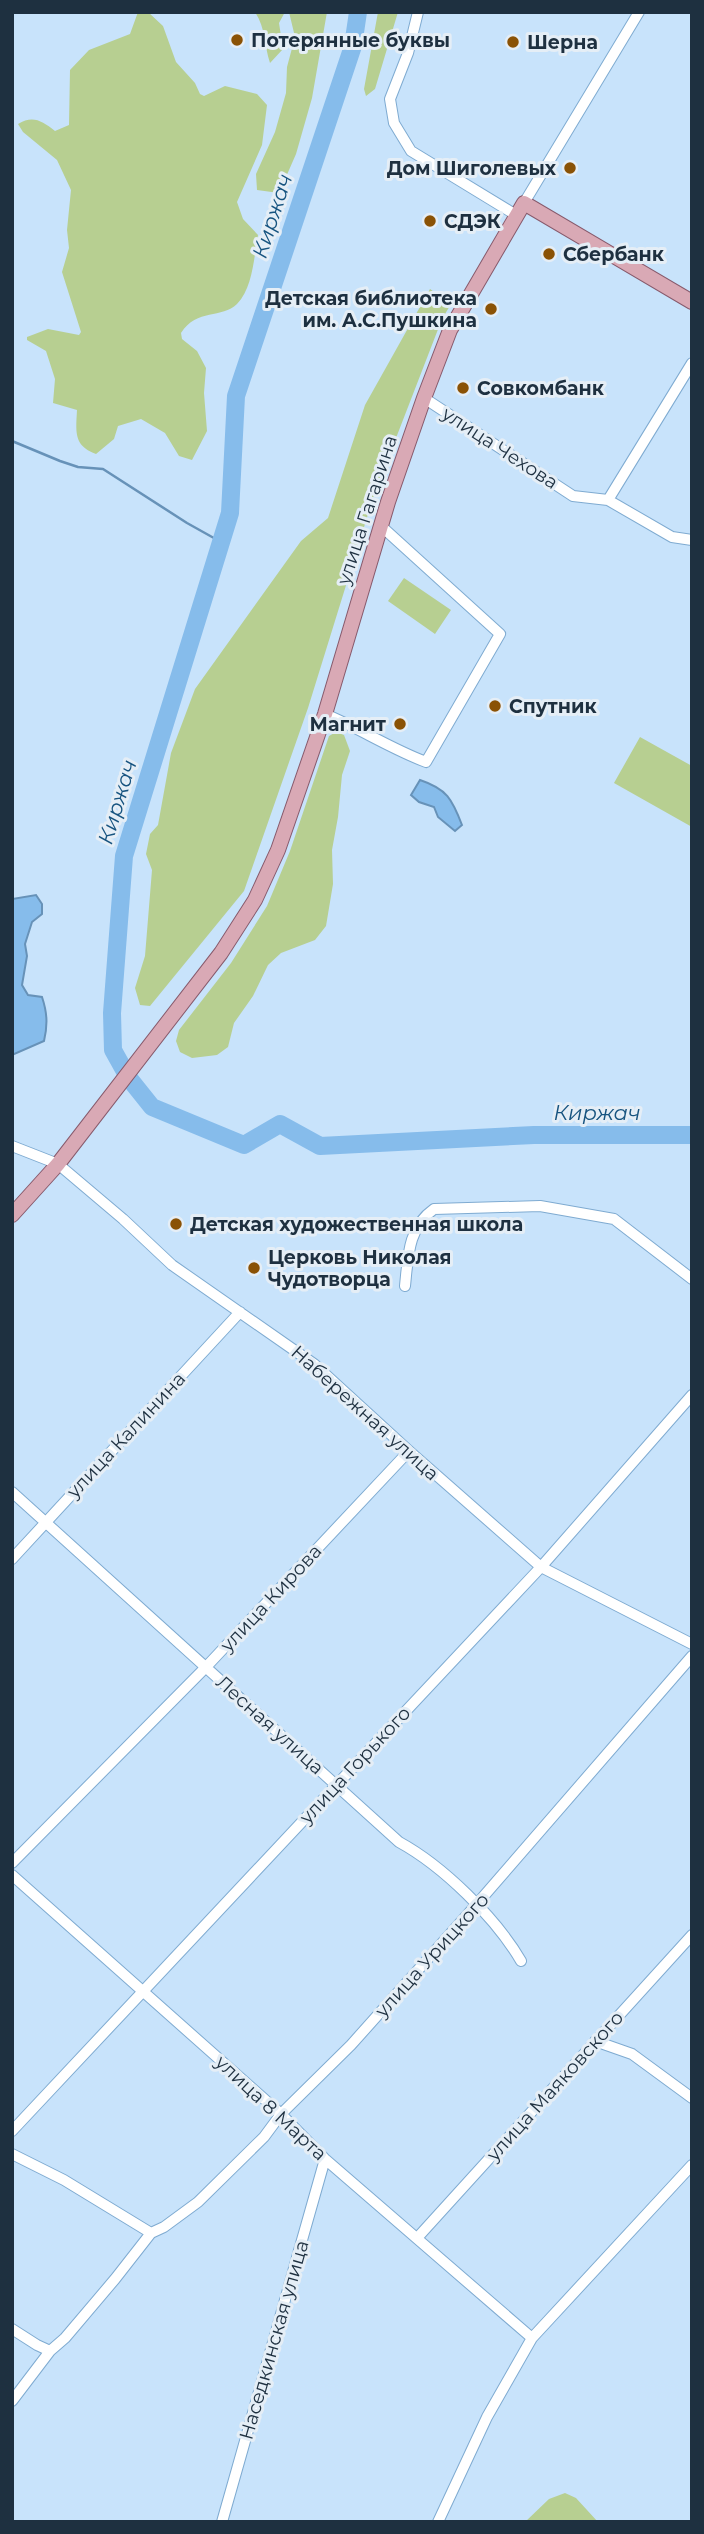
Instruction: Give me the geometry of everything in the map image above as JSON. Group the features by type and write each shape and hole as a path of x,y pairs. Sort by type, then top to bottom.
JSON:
{"main road":[{"path":"520,209 692,302"},
{"name":"улица Гагарина","path":"12,1215 58,1164 221,953 255,900 278,850 325,713 381,526 450,330 520,209"}],"street":[{"path":"418,12 408,53 390,99 394,123 411,151 520,209"},
{"name":"улица Гагарина","path":"520,209 639,12"},
{"path":"608,500 692,363"},
{"name":"улица Чехова","path":"424,398 573,496 608,500 672,537 692,540"},
{"path":"325,713 426,762 500,634 381,526"},
{"name":"Набережная улица","path":"12,1146 58,1164 172,1265 314,1364 408,1451 541,1567 692,1644"},
{"path":"405,1286 410,1244 417,1227 434,1209 540,1206 614,1219 692,1279"},
{"name":"улица Калинина","path":"12,1559 240,1312"},
{"name":"улица Горького","path":"12,2131 541,1567 692,1395"},
{"name":"улица Кирова","path":"12,1863 206,1667 408,1451"},
{"name":"Лесная улица","path":"12,1492 399,1842 422,1855 477,1905 508,1938 521,1961"},
{"name":"улица Урицкого","path":"151,2233 164,2227 198,2202 351,2045 477,1905 692,1656"},
{"name":"улица 8 Марта","path":"12,1875 282,2114 325,2159 532,2338"},
{"name":"улица Маяковского","path":"418,2237 692,1935"},
{"path":"595,2041 632,2054 692,2098"},
{"path":"12,2154 64,2180 151,2233 65,2338 50,2351 12,2401"},
{"name":"Наседкинская улица","path":"222,2522 325,2159"},
{"path":"438,2522 487,2417 532,2338 692,2165"},
{"path":"12,2329 50,2351"}],"green space":[{"path":"138,12 148,12 163,26 176,62 195,83 200,94 204,96 225,86 257,94 267,105 262,145 237,202 243,219 258,235 246,289 231,309 194,320 181,333 182,339 197,351 206,368 204,393 207,431 192,460 179,456 165,433 141,419 118,426 114,439 96,454 83,447 76,425 77,410 53,403 55,379 46,351 27,340 27,337 48,329 79,335 81,332 62,272 69,248 67,230 71,190 57,160 23,132 18,124 37,120 55,131 69,125 70,70 89,50 130,34"},
{"path":"255,12 285,12 279,23 283,49 270,63 263,31"},
{"path":"289,12 327,12 312,98 296,154 279,193 257,190 256,174 275,132 286,93 287,67 295,37"},
{"path":"378,12 398,12 375,89 366,96 364,89"},
{"path":"430,289 451,304 442,319 374,495 308,708 244,891 150,1006 140,1005 135,988 145,956 152,870 146,854 150,834 158,825 171,753 195,689 301,541 328,518 365,405"},
{"path":"404,578 451,610 435,634 388,601"},
{"path":"336,732 344,735 350,751 342,775 332,850 333,884 326,926 315,940 281,953 268,965 253,996 234,1023 228,1047 217,1055 192,1058 180,1052 176,1041 179,1030 231,963 267,906 290,851 329,736"},
{"path":"640,737 692,766 692,827 614,783"},
{"path":"565,2493 576,2498 598,2522 525,2522 549,2499"}],"water":[{"path":"420,780 437,787 447,796 462,825 455,831 438,817 434,807 419,802 411,795"},
{"path":"36,895 42,904 42,914 32,922 25,944 27,956 22,985 28,995 42,997 46,1018 45,1035 44,1041 12,1055 12,899"}],"waterway":[{"name":"Киржач","path":"358,12 353,46 236,396 230,513 124,856 112,1013 113,1050 128,1077 152,1107 244,1145 280,1124 320,1146 534,1135 692,1135"},
{"path":"12,441 78,467 103,469 221,542"}],"place":[{"name":"Потерянные буквы","path":"237,40"},
{"name":"Шерна","path":"513,42"},
{"name":"Дом Шиголевых","path":"570,168"},
{"name":"СДЭК","path":"430,221"},
{"name":"Сбербанк","path":"549,254"},
{"name":"Детская библиотека им. А.С.Пушкина","path":"491,309"},
{"name":"Совкомбанк","path":"463,388"},
{"name":"Спутник","path":"495,706"},
{"name":"Магнит","path":"400,724"},
{"name":"Детская художественная школа","path":"176,1224"},
{"name":"Церковь Николая Чудотворца","path":"254,1268"}]}
